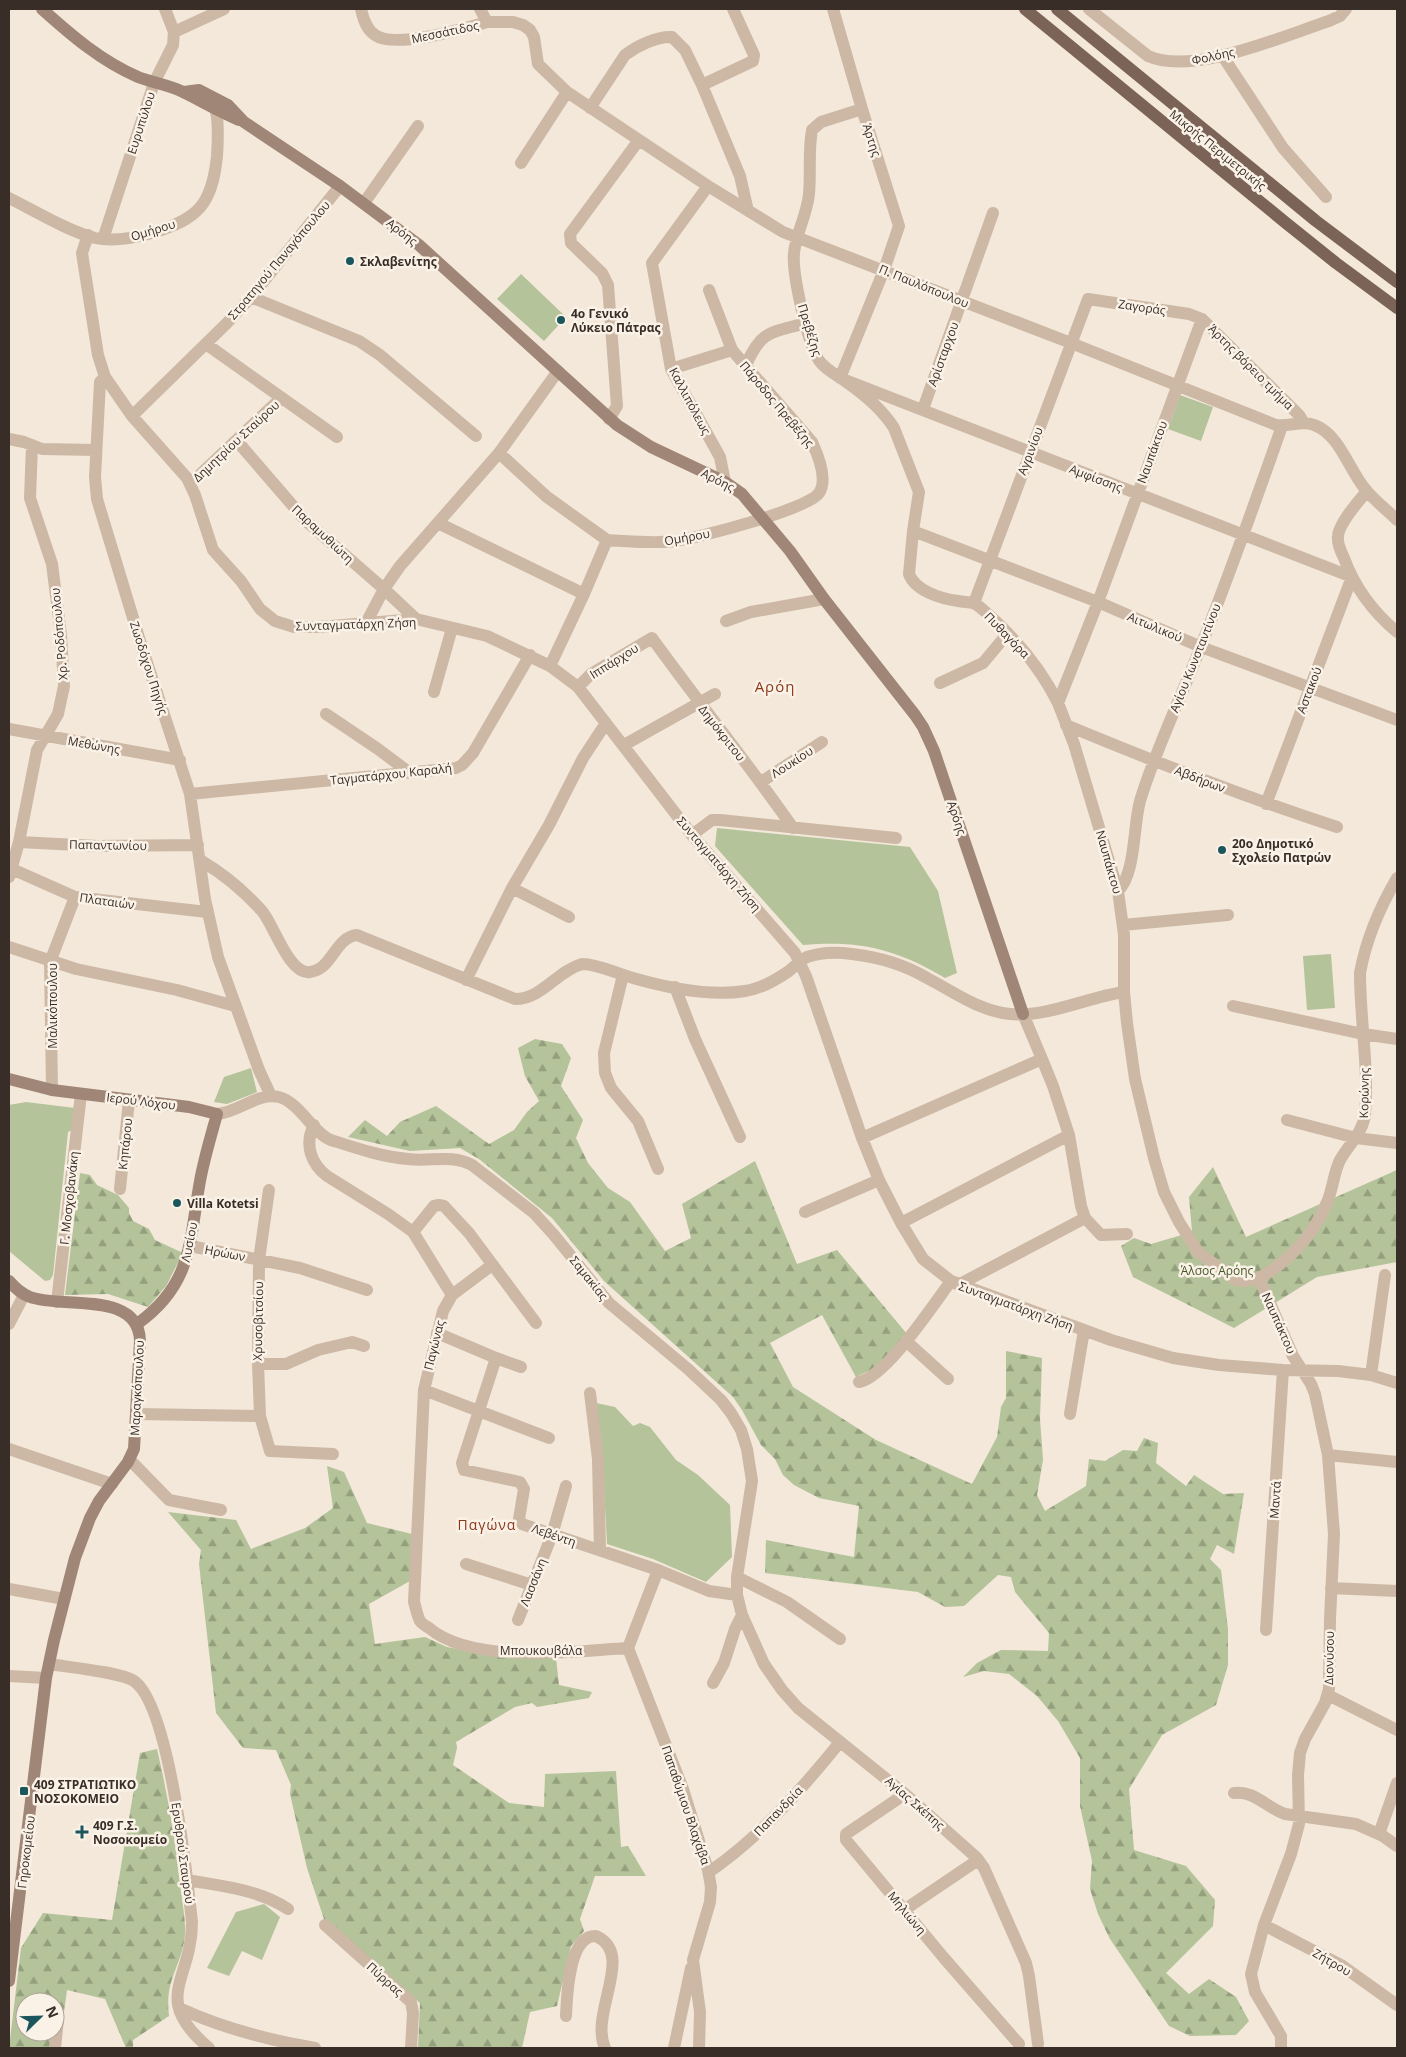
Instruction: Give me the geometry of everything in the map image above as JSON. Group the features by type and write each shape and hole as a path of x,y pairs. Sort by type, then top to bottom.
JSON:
{"main road":[{"name":"Μικρής Περιμετρικής","path":"1025,9 1286,223 1397,308"},
{"name":"Μικρής Περιμετρικής","path":"1057,9 1316,221 1397,282"}],"street":[{"path":"42,9 99,56 130,73 154,83"},
{"path":"165,9 174,32 224,9"},
{"name":"Μεσσάτιδος","path":"360,9 367,27 374,35 387,40 410,40 487,22"},
{"path":"480,9 487,22"},
{"path":"702,85 753,61 754,55 733,9"},
{"name":"Άρτης","path":"833,9 900,226 840,378"},
{"name":"Φολόης","path":"1089,9 1139,50 1152,58 1180,62 1222,55 1329,21 1340,16 1346,9"},
{"name":"Π. Παυλόπουλου","path":"487,22 523,24 534,37 538,64 567,92 708,186 797,239 884,270 1282,426"},
{"name":"Ευρυπύλου","path":"103,239 154,83 172,49 174,32"},
{"path":"590,108 625,55 631,50 666,36 672,36 681,44 702,85 740,176 748,211"},
{"path":"1222,55 1283,148 1326,197"},
{"name":"Αρόης","path":"154,83 184,92 216,111 244,122 364,202 438,261 609,419 650,447 725,482 742,494 765,519 924,727 1023,1014"},
{"name":"Αρόης","path":"184,92 199,90 228,105 244,122"},
{"path":"521,163 567,92"},
{"name":"Πρεβέζης","path":"862,108 821,122 812,130 808,196 794,253 795,274 811,344 819,362 882,411 894,428 919,492 913,531 911,578"},
{"name":"Ομήρου","path":"9,198 88,235 103,239 132,238 162,230 184,221 203,205 210,193 215,170 218,136 216,111"},
{"path":"364,202 418,126"},
{"path":"609,419 617,406 608,285 602,273 570,243 570,234 639,140"},
{"name":"Στρατηγού Παναγόπουλου","path":"132,416 251,297 340,186"},
{"name":"Καλλιπόλεως","path":"708,186 652,263 672,369 720,457 725,482"},
{"name":"Αρίσταρχου","path":"923,410 993,214"},
{"path":"88,235 82,253 98,355 106,377"},
{"name":"Πάροδος Πρεβέζης","path":"708,290 732,350 812,442 817,454 822,488 816,497 765,519"},
{"path":"251,297 359,341 380,355 476,436"},
{"name":"Ζαγοράς","path":"1088,300 1199,317"},
{"name":"Αγρινίου","path":"974,603 1029,452 1088,300"},
{"name":"Ναυπάκτου","path":"1199,317 1098,602 1058,703 1118,891 1123,925 1124,992 1135,1079 1164,1192 1178,1222 1198,1252 1234,1278 1244,1281 1259,1278 1301,1370"},
{"name":"Άρτης βόρειο τμήμα","path":"1199,317 1304,422"},
{"path":"746,365 756,343 767,334 806,323"},
{"path":"206,344 337,437"},
{"path":"672,369 732,350"},
{"path":"366,623 384,589 400,566 499,453 558,371"},
{"name":"Συνταγματάρχη Ζήση","path":"106,377 132,416 183,473 190,484 213,550 241,581 254,602 267,615 280,623 294,627 416,619 487,636 550,666 578,687 692,835 782,936 800,962 862,1138 879,1180 923,1259 955,1283 1132,1347 1173,1358 1283,1370 1338,1371 1371,1375 1397,1383"},
{"name":"Ζωοδόχου Πηγής","path":"106,377 100,382 95,485 97,499 140,641 190,794 207,912 220,964 259,1070 271,1096"},
{"name":"Αμφίσσης","path":"840,378 1352,577"},
{"name":"Δημητρίου Σταύρου","path":"190,484 281,398"},
{"path":"1282,426 1304,422 1317,426 1332,438 1366,491 1397,520"},
{"name":"Αγίου Κωνσταντίνου","path":"1118,891 1124,885 1128,875 1136,816 1153,761 1201,647 1282,426"},
{"path":"9,439 42,449 96,450"},
{"name":"Παραμυθιώτη","path":"237,441 306,521 416,619"},
{"name":"Χρ. Ροδόπουλου","path":"11,873 19,842 36,750 54,724 61,708 64,686 64,665 52,564 30,498 32,445"},
{"path":"499,453 547,496 607,540 550,666"},
{"path":"1366,491 1344,523 1338,536 1341,552 1352,577 1368,604 1397,632"},
{"name":"Ομήρου","path":"607,540 677,541 765,519"},
{"path":"438,523 584,594"},
{"name":"Αιτωλικού","path":"913,531 1098,602 1201,647 1397,720"},
{"name":"Αστακού","path":"1266,804 1352,577"},
{"name":"Πυθαγόρα","path":"911,578 934,595 956,601 974,603 1008,633 1038,670 1058,703"},
{"path":"726,621 752,612 824,598"},
{"path":"434,692 452,628"},
{"path":"940,683 983,662 1008,633"},
{"name":"Ιππάρχου","path":"578,687 591,674 652,638"},
{"name":"Δημόκριτου","path":"652,638 699,704 761,782 793,828"},
{"name":"Ταγματάρχου Καραλή","path":"190,794 456,768 466,762 473,753 530,655"},
{"path":"624,745 715,694"},
{"path":"326,714 410,773"},
{"path":"466,980 512,888 549,825 583,758 606,723"},
{"name":"Αβδήρων","path":"1066,724 1153,761 1266,804 1337,827"},
{"name":"Μεθώνης","path":"9,730 180,760"},
{"name":"Λουκίου","path":"761,782 822,742"},
{"path":"692,835 712,820 896,838"},
{"name":"Παπαντωνίου","path":"19,842 97,846 198,845"},
{"path":"200,860 216,870 261,910 291,960 300,970 309,972 321,968 347,938 352,935 360,935 505,996 519,999 532,995 580,964 676,987 724,992 751,990 781,976 809,956 832,953 876,958 928,978 974,1004 1004,1013 1044,1012 1124,992"},
{"name":"Πλαταιών","path":"11,873 76,897 207,912"},
{"name":"Κορώνης","path":"1259,1278 1286,1260 1308,1235 1325,1206 1341,1159 1361,1130 1365,1114 1360,973 1362,961 1382,905 1397,878"},
{"path":"512,888 569,917"},
{"name":"Μαλικόπουλου","path":"52,1090 50,962 76,897"},
{"path":"1123,925 1228,915"},
{"path":"9,947 76,969 177,990 235,1006"},
{"path":"623,975 604,1053 605,1073 609,1084 638,1121 658,1169"},
{"path":"676,987 695,1039 740,1137"},
{"path":"1233,1006 1363,1034 1397,1039"},
{"path":"1023,1014 1056,1095 1069,1135 1080,1206 1085,1218 1102,1234 1127,1234"},
{"path":"862,1138 1042,1059"},
{"name":"Ιερού Λόχου","path":"9,1080 52,1090 189,1107 217,1114"},
{"name":"Γ. Μοσχοβανάκη","path":"57,1302 81,1094"},
{"path":"217,1114 271,1096"},
{"name":"Σαμακίας","path":"271,1096 286,1100 328,1139 376,1154 411,1160 458,1159 477,1168 539,1218 609,1303 688,1369 721,1400 731,1412 741,1430 748,1449 752,1473 751,1493 737,1577 737,1595"},
{"name":"Κηπάρου","path":"120,1189 129,1100"},
{"name":"Λυσίου","path":"137,1324 152,1312 172,1288 183,1270 190,1246 202,1167 217,1114"},
{"path":"1287,1120 1356,1138 1397,1143"},
{"path":"314,1125 309,1136 309,1143 313,1159 318,1168 413,1232 452,1295 492,1265"},
{"path":"901,1222 1069,1135"},
{"path":"805,1212 879,1180"},
{"name":"Χρυσοβιτσίου","path":"269,1190 259,1260 258,1364 260,1416 270,1451 333,1454"},
{"path":"413,1232 434,1206 439,1204 444,1206 469,1233 536,1323"},
{"path":"859,1382 871,1378 906,1341 955,1283 1085,1218"},
{"name":"Ηρώων","path":"190,1246 300,1268 367,1290"},
{"path":"1371,1375 1385,1275"},
{"name":"Μαραγκόπουλου","path":"9,1281 24,1294 37,1299 109,1306 129,1316 137,1324 140,1340 136,1437 129,1460 99,1501 90,1518 64,1599 48,1664"},
{"path":"9,1324 24,1294"},
{"name":"Παγώνας","path":"414,1602 424,1390 443,1311 452,1295"},
{"path":"1070,1414 1084,1330"},
{"path":"437,1333 522,1367"},
{"path":"906,1341 948,1379"},
{"path":"258,1364 286,1364 318,1350 352,1342 364,1346"},
{"name":"Λεβέντη","path":"496,1358 462,1467 464,1470 520,1482 524,1489 520,1522 552,1535 658,1570 709,1591 737,1595"},
{"name":"Μαντά","path":"1266,1630 1283,1370"},
{"name":"Διονύσου","path":"1281,2048 1281,2036 1255,1992 1251,1978 1255,1954 1291,1854 1300,1816 1298,1775 1300,1753 1305,1739 1328,1695 1334,1534 1328,1455 1312,1384 1301,1370"},
{"path":"424,1390 549,1438"},
{"path":"590,1393 598,1459 600,1550"},
{"path":"137,1414 260,1416"},
{"path":"9,1449 112,1484"},
{"path":"1328,1455 1397,1462"},
{"path":"129,1460 169,1500 221,1510"},
{"name":"Λασσάνη","path":"518,1620 552,1535 566,1486"},
{"path":"466,1564 532,1585"},
{"path":"628,1648 658,1570"},
{"path":"737,1577 787,1602 840,1639"},
{"path":"1331,1588 1397,1591"},
{"path":"9,1589 64,1599"},
{"name":"Αγίας Σκέπης","path":"737,1595 742,1615 764,1664 782,1690 798,1708 906,1794 978,1860 993,1887 1026,1963 1040,2046"},
{"name":"Μπουκουβάλα","path":"414,1602 421,1622 441,1637 459,1644 507,1651 539,1653 628,1648"},
{"path":"713,1683 724,1663 734,1629 742,1615"},
{"name":"Παπαθύμιου Βλαχάβα","path":"628,1648 683,1789 709,1872 710,1902 694,1960 700,2012 699,2048"},
{"name":"Γηροκομείου","path":"9,1981 13,1918 48,1664"},
{"name":"Ερυθρού Σταυρού","path":"48,1664 126,1678 136,1683 144,1693 158,1728 177,1805 192,1922 192,1937 177,1995 179,2008 187,2028 209,2048"},
{"path":"9,1676 46,1678"},
{"path":"1328,1695 1397,1730 1397,1725"},
{"name":"Παπανδρία","path":"709,1872 730,1858 752,1838 814,1774 840,1742"},
{"path":"1380,1834 1397,1783"},
{"path":"1234,1793 1246,1792 1275,1810 1300,1816 1356,1824 1380,1834 1397,1846"},
{"name":"Μηλιώνη","path":"906,1794 845,1836 1016,2046"},
{"path":"904,1910 978,1860"},
{"path":"187,1880 245,1891 272,1900 288,1909"},
{"name":"Πύρρας","path":"324,1925 411,2002 413,2013 411,2048"},
{"name":"Ζήτρου","path":"1264,1925 1341,1966 1397,2005"},
{"path":"566,2016 569,1984 576,1950 585,1939 592,1936 598,1937 610,1948 613,1959 612,1977 600,2028 605,2048"},
{"path":"674,2048 685,1992 694,1960"},
{"path":"179,2008 222,2026 285,2043 315,2048"},
{"path":"1016,2046 1031,2041 1040,2046"}],"green space":[{"path":"521,274 566,317 544,341 497,299"},
{"path":"1180,395 1213,407 1201,441 1168,429"},
{"path":"717,828 910,847 938,891 957,973 945,978 894,953 877,949 842,944 803,945 715,846"},
{"path":"1331,954 1335,1008 1307,1010 1303,956"},
{"path":"535,1039 562,1044 571,1058 561,1086 583,1120 576,1138 588,1163 608,1188 630,1202 665,1251 691,1238 682,1204 755,1161 797,1264 837,1250 907,1334 877,1367 856,1377 822,1315 770,1343 793,1387 876,1440 972,1484 997,1437 1001,1407 1006,1398 1006,1351 1042,1358 1040,1419 1043,1460 1037,1495 1045,1511 1086,1486 1089,1459 1105,1461 1123,1450 1137,1451 1144,1438 1158,1443 1156,1463 1186,1486 1194,1475 1223,1494 1244,1493 1234,1554 1217,1545 1210,1559 1221,1570 1228,1629 1228,1665 1216,1705 1162,1735 1129,1789 1134,1850 1186,1866 1215,1900 1213,1926 1166,1973 1189,1994 1209,1979 1236,1997 1249,2021 1236,2035 1190,2036 1169,2026 1110,1939 1098,1914 1090,1889 1092,1861 1080,1806 1080,1758 1058,1721 1037,1696 1009,1674 984,1671 963,1677 977,1663 1001,1650 1048,1651 1049,1633 1015,1592 1011,1577 998,1575 964,1606 945,1607 918,1592 765,1573 766,1540 854,1557 859,1506 819,1498 794,1485 783,1475 775,1459 761,1445 733,1397 604,1281 552,1218 479,1159 460,1148 410,1151 348,1137 365,1120 387,1136 400,1122 436,1106 489,1144 514,1130 527,1112 539,1101 525,1076 518,1048"},
{"path":"251,1068 257,1092 227,1104 214,1102 224,1077"},
{"path":"26,1102 75,1108 72,1130 68,1132 53,1275 50,1280 45,1281 9,1251 9,1105"},
{"name":"Άλσος Αρόης","path":"1213,1167 1246,1237 1397,1170 1397,1262 1317,1277 1234,1328 1133,1277 1121,1246 1134,1238 1151,1244 1192,1232 1189,1197"},
{"path":"80,1173 90,1175 97,1185 118,1195 129,1208 133,1221 149,1229 155,1240 183,1253 166,1286 148,1307 108,1294 65,1295"},
{"path":"596,1403 615,1407 633,1426 640,1423 650,1427 676,1460 698,1475 730,1505 732,1557 706,1582 653,1559 607,1544 602,1449"},
{"path":"327,1466 344,1472 367,1523 412,1534 410,1581 369,1604 375,1644 425,1637 447,1647 474,1652 556,1658 559,1685 592,1692 589,1698 537,1707 532,1703 515,1707 456,1742 457,1748 453,1765 509,1803 544,1807 545,1774 616,1771 621,1847 628,1846 646,1876 595,1876 580,1919 584,1931 571,1946 557,2006 530,2012 522,2048 418,2048 420,2003 324,1919 307,1868 290,1794 291,1785 276,1750 243,1748 216,1713 199,1564 201,1550 168,1512 236,1520 251,1549 305,1528 333,1508"},
{"path":"157,1749 177,1856 185,1936 170,1985 169,2016 133,2040 133,2048 126,2048 105,1999 67,1990 65,2005 65,1992 16,1992 21,1948 43,1913 112,1920 140,1753"},
{"path":"264,1904 280,1917 262,1960 242,1951 229,1976 207,1968 236,1912"},
{"path":"15,1998 15,2042 51,2042 51,2048 9,2048"}],"place":[{"name":"Σκλαβενίτης","path":"350,261"},
{"name":"4ο Γενικό Λύκειο Πάτρας","path":"561,320"},
{"name":"20ο Δημοτικό Σχολείο Πατρών","path":"1222,850"},
{"name":"Villa Kotetsi","path":"177,1203"},
{"name":"409 ΣΤΡΑΤΙΩΤΙΚΟ ΝΟΣΟΚΟΜΕΙΟ","path":"24,1791"},
{"name":"409 Γ.Σ. Νοσοκομείο","path":"82,1832"}],"district":[{"name":"Αρόη","path":"775,686"},
{"name":"Παγώνα","path":"487,1524"}]}
